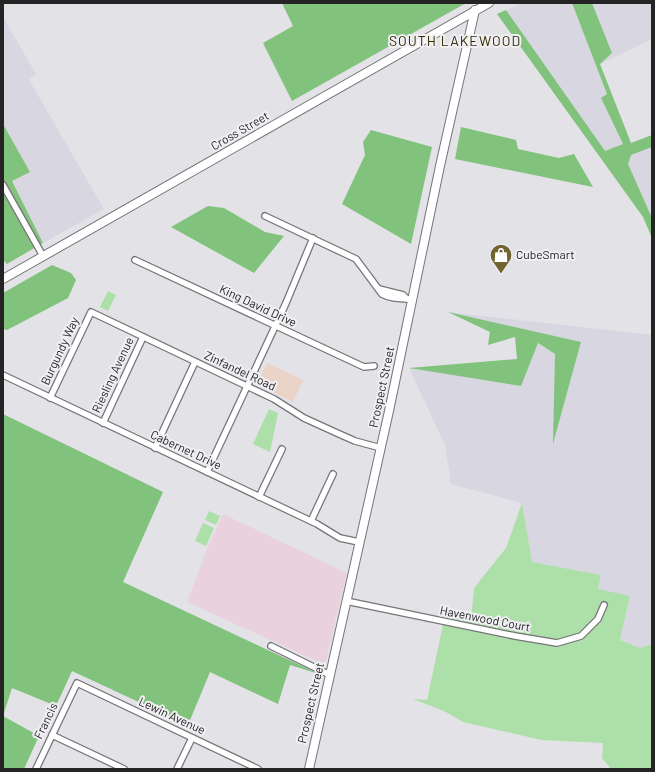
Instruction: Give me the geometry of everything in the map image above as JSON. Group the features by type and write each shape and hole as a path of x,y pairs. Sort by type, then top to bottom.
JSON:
{"street":[{"name":"Cross Street","path":"3,279 489,3"},
{"name":"Prospect Street","path":"309,769 381,448 410,299 475,10"},
{"path":"3,185 43,256"},
{"path":"265,216 356,259 382,294 387,297 398,300 410,299"},
{"path":"207,472 261,357 313,238"},
{"name":"King David Drive","path":"135,260 364,368 374,366"},
{"name":"Zinfandel Road","path":"91,312 274,399 304,418 356,441 381,448"},
{"name":"Burgundy Way","path":"50,398 91,312"},
{"name":"Riesling Avenue","path":"103,423 143,337"},
{"path":"155,448 195,362"},
{"name":"Cabernet Drive","path":"3,375 311,521 340,538 359,542"},
{"path":"259,497 282,449"},
{"path":"311,521 333,474"},
{"name":"Havenwood Court","path":"346,601 507,635 557,643 581,636 598,619 604,606"},
{"path":"270,646 330,675"},
{"name":"Francis","path":"36,769 77,683"},
{"name":"Lewin Avenue","path":"77,683 258,769"},
{"path":"52,735 124,769"},
{"path":"177,769 192,738"}],"shaded area":[{"path":"523,3 572,3 607,94 601,99 623,144 605,151 506,10"},
{"path":"592,3 652,3 652,39 600,64 612,53"},
{"path":"3,17 36,74 29,80 104,209 43,243 12,181 30,172 3,124"},
{"path":"652,147 652,225 628,164 631,155"},
{"path":"448,312 652,335 652,644 640,648 620,640 630,597 598,589 601,575 532,562 522,503 451,484 445,445 409,368 521,386 537,343 555,354 554,442 581,342"},
{"path":"267,363 303,380 293,402 257,384"},
{"path":"223,514 347,573 325,665 187,602 207,549"}],"green space":[{"path":"282,3 466,3 292,101 263,43 293,26"},
{"path":"572,3 592,3 612,53 600,64 631,143 652,135 652,147 631,155 628,164 652,218 652,238 643,217 497,14 506,10 605,151 623,144 601,98 607,94"},
{"path":"3,124 30,172 12,181 43,243 7,264 3,260"},
{"path":"461,127 516,140 518,149 559,158 574,154 593,187 455,159"},
{"path":"371,130 432,147 411,244 342,204 365,155 363,142"},
{"path":"208,206 224,208 265,232 284,236 254,273 171,227"},
{"path":"52,265 71,273 76,280 68,298 7,330 3,329 3,293"},
{"path":"108,291 116,295 108,311 100,307"},
{"path":"448,312 581,342 553,444 555,354 538,343 521,386 409,368 517,359 515,337 488,345 490,332"},
{"path":"269,409 278,413 270,452 253,444"},
{"path":"3,414 163,492 123,582 319,674 290,665 278,704 210,672 188,725 72,671 56,706 12,688 3,716"},
{"path":"522,503 532,562 601,575 598,589 630,596 620,640 640,648 652,644 652,769 611,769 602,758 603,743 542,740 463,722 444,711 413,699 427,700 445,615 471,620 474,588 506,548"},
{"path":"209,511 220,516 216,525 205,520"},
{"path":"203,523 214,528 206,546 195,541"},
{"path":"3,716 39,736 24,769 3,769"}],"place":[{"name":"CubeSmart","path":"501,274"}],"district":[{"name":"SOUTH LAKEWOOD","path":"455,41"}]}
